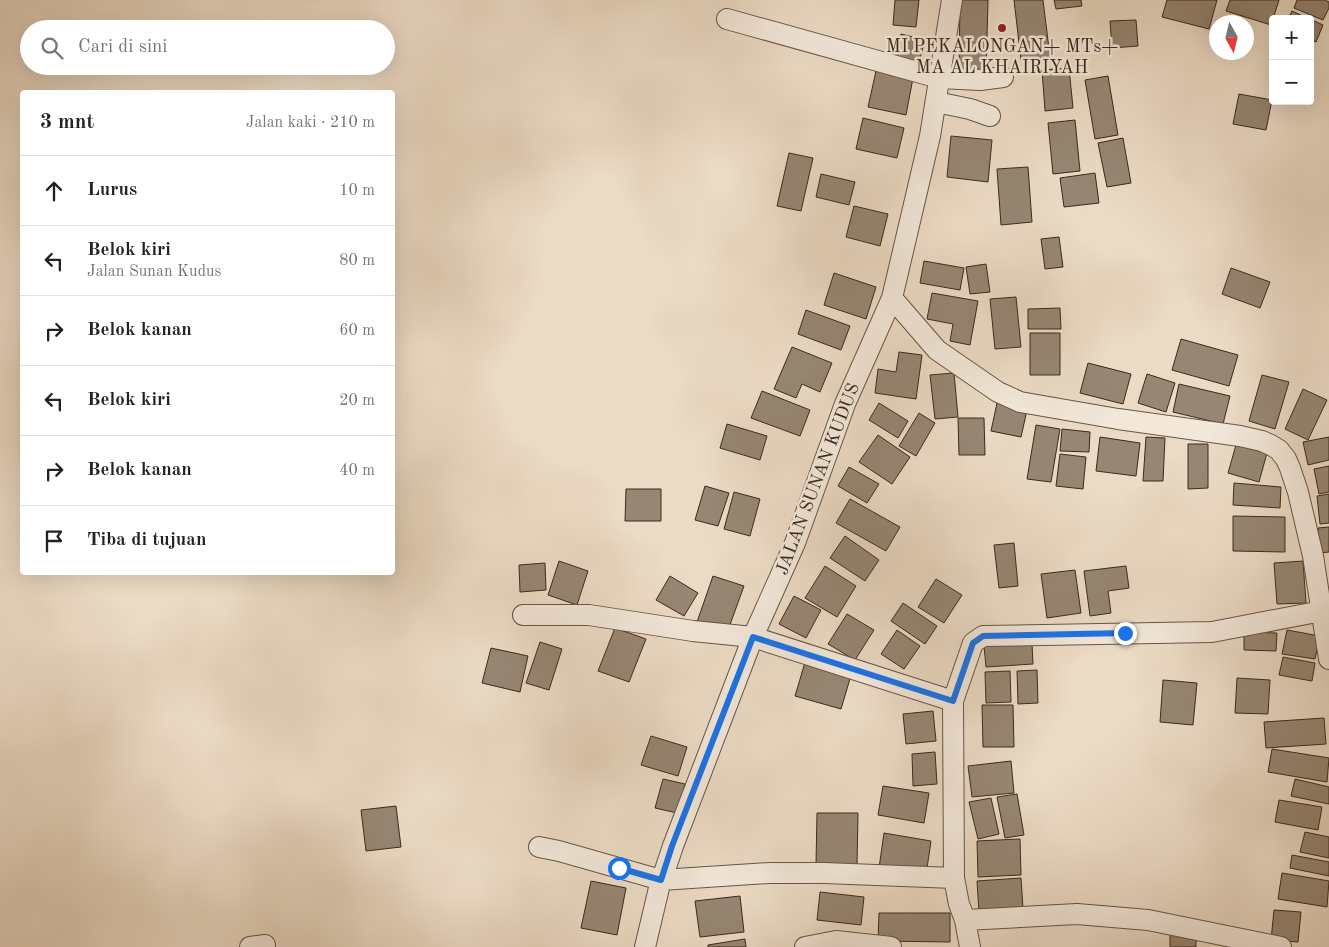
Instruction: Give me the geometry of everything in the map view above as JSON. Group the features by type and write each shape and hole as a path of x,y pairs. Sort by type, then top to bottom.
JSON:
{"street":[{"name":"JALAN SUNAN KUDUS","path":"644,947 661,880 672,846 753,637 795,543 845,404 892,298 930,136 952,0"},
{"path":"727,20 940,78 972,80 1003,77"},
{"path":"936,102 970,109 990,116"},
{"path":"892,298 937,350 998,392 1020,402 1240,436 1271,445 1286,459 1296,486 1313,556 1329,659"},
{"path":"970,947 966,920 959,904 954,878 953,701 973,643 983,636 1212,632 1322,611"},
{"path":"523,615 589,615 693,631 753,637 953,701"},
{"path":"539,847 661,880 824,873 954,878"},
{"path":"966,920 1078,914 1148,920 1281,947"},
{"path":"805,947 836,941 892,947"}],"building":[{"path":"895,0 919,0 916,27 893,25"},
{"path":"960,0 988,0 986,74 959,74"},
{"path":"1014,0 1043,0 1050,57 1021,60"},
{"path":"1054,0 1081,0 1082,6 1056,9"},
{"path":"1167,0 1217,0 1213,15 1209,15 1209,29 1162,17"},
{"path":"1230,0 1279,0 1274,15 1269,15 1269,24 1254,20 1254,15 1239,15 1226,11"},
{"path":"1297,0 1325,0 1329,2 1329,8 1323,20 1294,8"},
{"path":"1292,11 1300,15 1290,15"},
{"path":"1136,20 1138,46 1112,48 1110,21"},
{"path":"1314,21 1323,25 1316,42 1314,41"},
{"path":"901,34 925,40 917,68 894,62"},
{"path":"1069,68 1073,108 1045,111 1042,70"},
{"path":"876,71 913,78 906,115 868,107"},
{"path":"1108,76 1118,135 1095,139 1085,80"},
{"path":"1239,94 1269,99 1269,105 1271,105 1266,130 1233,124"},
{"path":"863,118 904,128 897,158 856,149"},
{"path":"1075,120 1080,171 1053,174 1048,123"},
{"path":"951,136 992,140 988,182 947,177"},
{"path":"1123,138 1131,183 1107,187 1098,143"},
{"path":"789,153 813,158 801,211 777,206"},
{"path":"1028,167 1032,222 1001,225 997,169"},
{"path":"1095,173 1099,203 1064,207 1060,178"},
{"path":"821,174 855,182 849,205 816,197"},
{"path":"854,206 888,214 880,246 846,237"},
{"path":"1059,237 1063,267 1045,269 1041,239"},
{"path":"924,261 964,268 960,290 920,283"},
{"path":"986,264 990,292 970,294 966,267"},
{"path":"1231,268 1270,282 1260,308 1222,294"},
{"path":"834,273 876,287 866,319 824,305"},
{"path":"932,293 978,301 970,345 950,341 953,324 927,319"},
{"path":"1016,297 1021,347 995,349 990,299"},
{"path":"1060,308 1061,329 1028,329 1028,309"},
{"path":"806,310 850,326 841,350 798,334"},
{"path":"1030,333 1060,333 1060,375 1030,375"},
{"path":"1181,339 1238,355 1229,386 1172,370"},
{"path":"792,347 832,363 820,392 802,384 796,398 774,389"},
{"path":"899,352 922,355 916,399 875,393 878,369 896,372"},
{"path":"1088,363 1131,374 1123,404 1080,393"},
{"path":"954,373 958,417 935,419 930,375"},
{"path":"1147,374 1175,383 1166,412 1138,403"},
{"path":"1262,375 1289,382 1275,429 1249,421"},
{"path":"1179,384 1230,396 1223,424 1173,412"},
{"path":"1303,389 1327,400 1308,440 1285,429"},
{"path":"762,391 810,410 800,436 751,418"},
{"path":"879,403 908,421 898,438 869,420"},
{"path":"997,403 1027,410 1021,437 991,431"},
{"path":"919,413 935,423 916,456 899,446"},
{"path":"958,418 984,418 985,455 959,455"},
{"path":"727,424 767,436 760,460 720,448"},
{"path":"1036,425 1060,429 1051,482 1027,479"},
{"path":"1062,429 1090,432 1089,452 1060,451"},
{"path":"878,435 910,457 892,484 859,462"},
{"path":"1100,437 1140,443 1136,476 1096,471"},
{"path":"1146,437 1165,438 1163,481 1143,481"},
{"path":"1329,437 1329,460 1308,465 1303,442"},
{"path":"1188,444 1208,444 1208,488 1188,489"},
{"path":"1236,445 1267,453 1259,482 1228,473"},
{"path":"1060,454 1086,457 1083,489 1056,486"},
{"path":"1329,466 1329,492 1319,494 1314,469"},
{"path":"849,467 879,484 867,503 838,486"},
{"path":"1234,483 1281,487 1280,508 1233,505"},
{"path":"705,486 729,493 718,526 695,520"},
{"path":"626,489 661,489 661,521 625,521"},
{"path":"734,492 760,499 750,536 724,529"},
{"path":"1329,494 1329,523 1320,524 1317,496"},
{"path":"850,499 900,527 886,551 836,523"},
{"path":"1233,516 1285,517 1285,552 1233,551"},
{"path":"1329,527 1329,552 1320,553 1318,528"},
{"path":"845,536 879,560 865,581 830,558"},
{"path":"1014,543 1018,586 999,588 994,545"},
{"path":"559,561 588,571 577,605 548,595"},
{"path":"1303,561 1306,603 1277,604 1274,563"},
{"path":"545,563 546,590 520,592 519,565"},
{"path":"825,566 856,586 837,617 805,598"},
{"path":"1126,566 1129,588 1108,591 1111,613 1090,616 1084,571"},
{"path":"1075,570 1081,613 1047,618 1041,574"},
{"path":"670,576 698,593 684,616 656,600"},
{"path":"713,576 744,586 727,633 697,622"},
{"path":"936,579 962,595 944,623 918,607"},
{"path":"794,596 821,610 806,638 779,624"},
{"path":"903,603 937,626 925,644 891,621"},
{"path":"847,614 874,630 855,660 828,644"},
{"path":"615,628 646,639 629,682 598,671"},
{"path":"897,630 920,646 904,669 881,654"},
{"path":"1287,630 1320,636 1315,659 1282,654"},
{"path":"1244,632 1277,633 1276,651 1244,650"},
{"path":"540,642 562,649 549,690 526,683"},
{"path":"1032,644 1033,664 986,667 984,646"},
{"path":"491,648 528,656 520,692 482,683"},
{"path":"1283,657 1315,663 1312,681 1279,675"},
{"path":"806,659 852,672 841,709 795,696"},
{"path":"1037,670 1038,703 1018,704 1017,671"},
{"path":"1010,671 1011,702 986,703 985,672"},
{"path":"1237,678 1270,680 1268,714 1235,713"},
{"path":"1163,680 1197,683 1193,725 1160,722"},
{"path":"982,705 1013,705 1014,747 983,747"},
{"path":"933,711 936,741 906,744 903,714"},
{"path":"1324,718 1326,744 1266,748 1264,722"},
{"path":"651,736 687,747 678,776 641,765"},
{"path":"1272,749 1329,758 1327,782 1268,772"},
{"path":"935,752 937,784 913,786 912,754"},
{"path":"1011,761 1014,793 972,797 968,766"},
{"path":"663,779 685,784 677,813 655,808"},
{"path":"1295,779 1329,787 1329,804 1291,796"},
{"path":"883,786 929,793 924,823 878,815"},
{"path":"1017,794 1024,835 1005,838 997,797"},
{"path":"991,798 999,834 978,839 969,802"},
{"path":"1279,800 1322,807 1318,830 1275,822"},
{"path":"396,806 401,847 366,851 361,810"},
{"path":"817,813 858,813 857,866 816,865"},
{"path":"1305,832 1329,837 1329,858 1300,852"},
{"path":"884,833 931,841 926,875 879,868"},
{"path":"1020,839 1021,875 978,877 977,841"},
{"path":"1292,855 1329,862 1329,876 1290,868"},
{"path":"1282,873 1329,881 1327,907 1278,899"},
{"path":"1021,878 1023,909 979,912 977,881"},
{"path":"591,881 626,888 617,935 581,928"},
{"path":"820,892 864,897 861,925 817,920"},
{"path":"740,896 744,932 700,937 695,901"},
{"path":"1274,910 1301,912 1298,942 1271,940"},
{"path":"879,913 950,913 950,942 878,941"},
{"path":"1170,931 1196,931 1196,947 1170,947"},
{"path":"745,939 746,947 708,947 708,945"}],"place":[{"name":"MI PEKALONGAN+ MTs+ MA AL KHAIRIYAH","path":"1002,28"}],"route":[{"path":"619,868 661,880 672,846 753,637 953,701 973,643 983,636 1125,633"}]}
